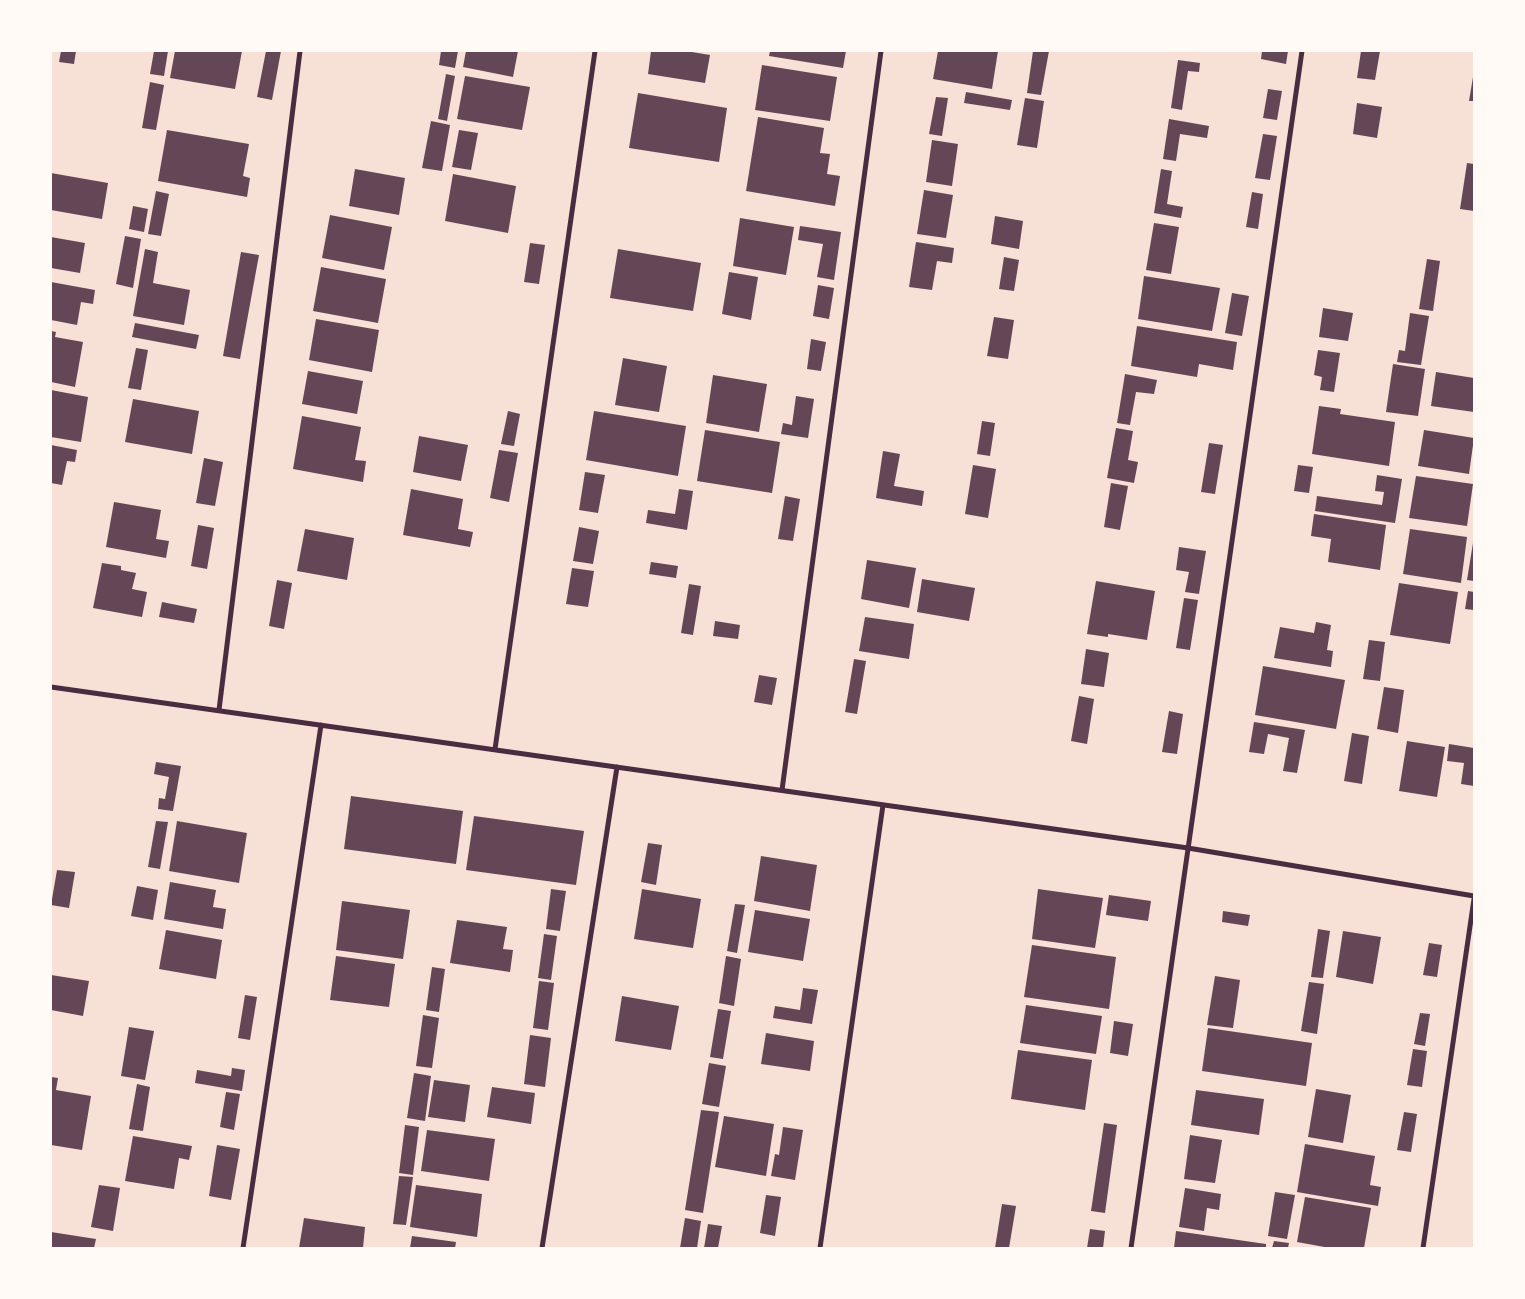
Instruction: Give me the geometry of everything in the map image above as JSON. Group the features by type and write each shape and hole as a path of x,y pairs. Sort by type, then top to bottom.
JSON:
{"street":[{"path":"219,710 300,51"},
{"path":"495,749 595,51"},
{"path":"782,790 881,51"},
{"path":"1131,1248 1302,51"},
{"path":"51,687 1188,848 1474,898 1423,1248"},
{"path":"243,1248 321,724"},
{"path":"542,1248 617,766"},
{"path":"820,1248 883,805"}],"building":[{"path":"61,51 76,51 74,64 59,62"},
{"path":"154,51 168,51 164,76 150,74"},
{"path":"175,51 242,51 235,89 170,78"},
{"path":"266,51 281,51 272,100 257,97"},
{"path":"441,51 458,51 455,68 439,65"},
{"path":"466,51 518,51 513,77 463,67"},
{"path":"651,51 686,51 710,55 705,83 648,74"},
{"path":"770,51 846,51 843,68 769,56"},
{"path":"938,51 998,51 992,89 933,79"},
{"path":"1033,51 1049,51 1041,95 1027,93"},
{"path":"1262,51 1288,51 1286,64 1261,59"},
{"path":"1361,51 1380,51 1375,80 1357,78"},
{"path":"1178,60 1200,63 1199,72 1188,71 1182,110 1171,108"},
{"path":"762,65 837,77 830,121 755,110"},
{"path":"446,74 455,76 447,121 438,119"},
{"path":"465,76 530,87 522,130 457,119"},
{"path":"1473,77 1474,101 1469,101"},
{"path":"150,82 164,85 156,130 142,128"},
{"path":"1268,89 1282,91 1277,120 1263,118"},
{"path":"966,92 1012,100 1010,110 964,103"},
{"path":"638,93 727,108 719,162 629,148"},
{"path":"936,97 948,98 942,136 929,134"},
{"path":"1025,98 1044,101 1037,148 1017,145"},
{"path":"1357,103 1382,107 1377,138 1353,134"},
{"path":"758,117 824,128 820,153 830,154 827,174 840,176 835,206 746,191"},
{"path":"1169,119 1209,126 1207,138 1180,134 1176,161 1163,159"},
{"path":"431,121 450,125 442,171 422,168"},
{"path":"167,130 249,144 243,176 250,178 247,197 158,181"},
{"path":"459,130 478,133 471,170 452,167"},
{"path":"1263,134 1277,136 1270,180 1255,178"},
{"path":"932,140 958,144 952,186 926,182"},
{"path":"1467,163 1474,164 1474,211 1460,209"},
{"path":"355,169 405,178 399,215 349,206"},
{"path":"1161,169 1172,171 1167,204 1183,207 1181,218 1154,213"},
{"path":"51,173 108,183 102,219 51,210"},
{"path":"453,174 516,186 508,233 445,221"},
{"path":"924,190 953,195 946,238 917,234"},
{"path":"156,191 169,194 161,236 148,234"},
{"path":"1252,192 1263,194 1258,229 1246,227"},
{"path":"133,206 148,209 144,232 129,229"},
{"path":"330,215 392,227 384,270 322,258"},
{"path":"995,216 1023,221 1019,249 991,244"},
{"path":"740,218 794,227 786,275 733,266"},
{"path":"1154,223 1179,227 1171,274 1146,270"},
{"path":"800,226 841,232 834,280 817,277 823,244 798,240"},
{"path":"125,236 141,239 133,288 116,284"},
{"path":"51,237 85,243 80,273 51,268"},
{"path":"916,242 954,248 952,263 937,261 932,290 909,287"},
{"path":"530,243 545,245 539,284 524,282"},
{"path":"145,249 158,252 153,283 190,290 184,325 133,316"},
{"path":"618,249 701,263 693,311 610,298"},
{"path":"241,252 259,255 240,359 223,356"},
{"path":"1004,257 1019,260 1014,291 999,289"},
{"path":"1427,259 1440,261 1433,311 1419,309"},
{"path":"321,267 386,279 378,323 313,311"},
{"path":"729,272 758,277 751,320 722,314"},
{"path":"1144,276 1220,288 1212,331 1138,319"},
{"path":"51,282 95,290 93,304 81,302 77,325 51,320"},
{"path":"818,285 834,288 829,319 813,316"},
{"path":"1232,293 1249,296 1242,336 1225,333"},
{"path":"1323,308 1353,313 1348,341 1319,337"},
{"path":"1410,313 1429,316 1421,365 1397,362 1399,350 1405,351"},
{"path":"994,317 1014,320 1008,359 987,356"},
{"path":"316,319 379,330 372,372 309,360"},
{"path":"135,323 199,335 196,349 132,337"},
{"path":"1137,326 1237,342 1233,370 1199,364 1197,377 1131,366"},
{"path":"51,331 56,332 55,337 83,342 75,387 51,382"},
{"path":"811,339 826,342 821,371 807,369"},
{"path":"136,348 148,350 141,390 128,388"},
{"path":"1318,350 1340,353 1334,392 1320,390 1322,377 1314,375"},
{"path":"623,358 667,366 659,412 615,405"},
{"path":"1393,364 1425,369 1418,416 1386,412"},
{"path":"308,371 363,381 357,414 302,404"},
{"path":"1436,372 1474,378 1474,412 1431,406"},
{"path":"1125,374 1157,380 1154,394 1136,392 1130,425 1117,423"},
{"path":"713,375 767,384 759,432 706,423"},
{"path":"51,390 88,397 81,442 51,437"},
{"path":"796,396 814,399 808,438 781,434 783,423 792,425"},
{"path":"133,399 199,411 192,454 125,442"},
{"path":"1319,406 1341,409 1340,414 1395,422 1389,466 1312,454"},
{"path":"508,411 520,414 514,446 501,444"},
{"path":"594,411 686,426 678,476 586,460"},
{"path":"302,416 361,427 355,460 366,461 363,482 293,469"},
{"path":"982,421 995,423 990,456 977,454"},
{"path":"1116,428 1133,431 1128,460 1138,462 1134,483 1107,478"},
{"path":"705,430 780,442 772,493 697,481"},
{"path":"1424,430 1474,438 1469,474 1418,466"},
{"path":"419,436 468,445 461,481 413,472"},
{"path":"1209,443 1223,445 1215,494 1201,492"},
{"path":"51,445 77,450 75,462 67,461 62,485 51,483"},
{"path":"499,450 518,453 509,502 490,498"},
{"path":"883,451 900,454 894,486 924,491 922,506 876,498"},
{"path":"204,458 223,462 215,506 196,503"},
{"path":"973,465 996,469 988,518 965,514"},
{"path":"1298,465 1313,467 1309,493 1294,491"},
{"path":"585,472 605,475 598,513 579,510"},
{"path":"1377,475 1402,479 1395,523 1315,511 1317,496 1382,505 1384,492 1375,491"},
{"path":"1416,476 1473,484 1467,526 1409,518"},
{"path":"1111,483 1128,486 1120,530 1104,527"},
{"path":"411,489 463,499 458,529 473,532 470,547 403,535"},
{"path":"679,489 693,491 687,530 646,523 648,510 675,514"},
{"path":"785,496 800,499 793,541 778,539"},
{"path":"114,502 161,510 156,539 169,541 166,558 106,547"},
{"path":"1314,514 1386,525 1380,570 1328,562 1331,539 1311,536"},
{"path":"198,525 214,528 207,569 191,566"},
{"path":"579,527 599,531 593,564 573,561"},
{"path":"305,529 354,538 347,580 297,571"},
{"path":"1410,529 1467,537 1461,583 1403,574"},
{"path":"1474,543 1474,581 1467,580"},
{"path":"1179,547 1206,551 1199,594 1185,592 1189,572 1176,570"},
{"path":"867,560 916,568 909,608 861,599"},
{"path":"651,562 678,566 676,578 649,574"},
{"path":"102,563 121,566 121,570 136,573 132,589 147,592 142,617 93,608"},
{"path":"572,568 594,571 588,607 566,604"},
{"path":"922,579 975,588 969,621 917,612"},
{"path":"277,580 292,583 284,629 269,626"},
{"path":"1096,581 1155,591 1147,640 1108,634 1108,637 1087,634"},
{"path":"1399,583 1458,592 1450,644 1390,635"},
{"path":"689,584 701,586 693,635 681,633"},
{"path":"1468,591 1474,592 1474,610 1465,609"},
{"path":"1184,598 1198,600 1190,650 1176,648"},
{"path":"162,602 197,609 194,623 159,617"},
{"path":"865,617 914,624 909,659 859,651"},
{"path":"715,621 740,625 738,639 713,636"},
{"path":"1316,622 1331,625 1327,650 1333,651 1331,667 1274,658 1280,627 1314,633"},
{"path":"1369,640 1385,642 1380,681 1363,679"},
{"path":"1086,649 1109,653 1104,687 1081,684"},
{"path":"854,659 866,661 857,714 845,712"},
{"path":"1263,666 1345,680 1336,729 1255,715"},
{"path":"759,675 777,678 772,705 754,702"},
{"path":"1384,687 1404,690 1398,733 1377,729"},
{"path":"1079,696 1094,699 1087,744 1071,741"},
{"path":"1169,711 1183,714 1177,754 1162,752"},
{"path":"1254,722 1305,730 1297,773 1283,771 1289,738 1268,734 1264,754 1249,752"},
{"path":"1352,733 1369,736 1362,784 1344,781"},
{"path":"1407,741 1445,747 1437,797 1399,791"},
{"path":"1449,744 1474,748 1474,786 1461,784 1464,763 1447,761"},
{"path":"156,762 181,766 173,811 158,809 159,798 165,799 169,777 154,774"},
{"path":"351,796 463,811 456,864 344,849"},
{"path":"474,816 584,831 576,885 466,870"},
{"path":"156,821 168,822 160,869 148,867"},
{"path":"177,821 247,833 239,883 169,871"},
{"path":"648,843 662,845 656,885 641,882"},
{"path":"761,856 817,865 810,911 754,901"},
{"path":"57,870 75,872 69,908 51,905"},
{"path":"170,882 216,890 213,907 226,909 223,929 164,919"},
{"path":"137,886 158,890 153,920 131,916"},
{"path":"551,889 566,891 560,931 546,929"},
{"path":"642,889 701,899 693,948 634,939"},
{"path":"1038,889 1103,898 1095,948 1032,939"},
{"path":"1109,895 1151,901 1148,921 1106,915"},
{"path":"342,901 410,910 403,959 336,950"},
{"path":"735,904 745,905 737,953 727,951"},
{"path":"755,910 810,919 803,961 748,952"},
{"path":"1223,911 1250,915 1248,926 1222,922"},
{"path":"457,920 507,927 503,949 513,950 510,972 450,963"},
{"path":"1318,929 1330,931 1323,978 1311,977"},
{"path":"166,930 222,940 216,979 159,969"},
{"path":"1343,931 1381,937 1373,984 1336,977"},
{"path":"544,934 557,936 551,980 538,978"},
{"path":"1429,943 1442,945 1437,977 1423,975"},
{"path":"1032,945 1116,957 1109,1009 1024,997"},
{"path":"336,956 395,964 389,1007 330,1000"},
{"path":"726,956 741,959 734,1006 719,1003"},
{"path":"432,967 445,969 439,1012 426,1010"},
{"path":"51,975 89,981 83,1016 51,1010"},
{"path":"1215,976 1240,980 1233,1028 1207,1025"},
{"path":"539,981 554,983 548,1030 533,1028"},
{"path":"1309,982 1324,984 1317,1034 1301,1031"},
{"path":"803,988 818,990 812,1024 773,1018 775,1006 800,1010"},
{"path":"245,995 257,997 250,1040 238,1038"},
{"path":"622,996 679,1006 671,1050 615,1041"},
{"path":"1026,1005 1102,1016 1096,1054 1020,1043"},
{"path":"718,1009 731,1011 723,1059 710,1057"},
{"path":"1420,1013 1430,1014 1425,1046 1414,1044"},
{"path":"423,1015 439,1018 432,1068 416,1066"},
{"path":"1114,1021 1133,1024 1128,1056 1110,1053"},
{"path":"129,1027 154,1031 145,1080 121,1076"},
{"path":"1208,1028 1312,1043 1306,1086 1202,1071"},
{"path":"766,1033 814,1041 810,1071 761,1064"},
{"path":"530,1035 551,1038 545,1087 524,1084"},
{"path":"1413,1049 1427,1051 1422,1087 1407,1085"},
{"path":"1018,1050 1092,1060 1085,1110 1011,1099"},
{"path":"709,1063 726,1066 719,1107 702,1104"},
{"path":"232,1068 245,1070 242,1091 195,1083 197,1070 231,1076"},
{"path":"414,1073 431,1076 425,1121 407,1118"},
{"path":"51,1077 58,1078 56,1090 91,1096 82,1150 51,1145"},
{"path":"434,1080 470,1085 465,1122 428,1117"},
{"path":"137,1084 150,1087 143,1131 129,1129"},
{"path":"492,1087 535,1093 531,1124 487,1117"},
{"path":"1316,1089 1351,1095 1343,1143 1308,1137"},
{"path":"1196,1090 1264,1099 1259,1135 1191,1125"},
{"path":"226,1092 240,1094 234,1130 220,1127"},
{"path":"701,1110 719,1112 703,1213 685,1210"},
{"path":"1404,1112 1417,1114 1411,1152 1397,1150"},
{"path":"724,1116 774,1124 766,1176 715,1167"},
{"path":"1104,1123 1117,1125 1105,1213 1091,1211"},
{"path":"405,1125 419,1127 413,1175 399,1173"},
{"path":"783,1127 803,1130 795,1180 771,1176 775,1154 779,1155"},
{"path":"427,1130 495,1139 489,1181 421,1171"},
{"path":"1190,1135 1222,1140 1215,1183 1184,1179"},
{"path":"133,1136 192,1146 189,1160 179,1158 174,1189 125,1181"},
{"path":"1305,1144 1375,1156 1370,1185 1381,1187 1378,1206 1297,1192"},
{"path":"217,1145 240,1149 231,1200 209,1196"},
{"path":"399,1176 413,1177 406,1225 393,1224"},
{"path":"99,1185 120,1188 113,1231 91,1227"},
{"path":"416,1185 482,1194 477,1237 410,1227"},
{"path":"1185,1188 1221,1194 1219,1210 1207,1208 1204,1231 1179,1227"},
{"path":"1275,1192 1295,1195 1287,1239 1268,1236"},
{"path":"766,1195 781,1197 775,1236 760,1233"},
{"path":"1305,1197 1371,1208 1364,1248 1330,1248 1297,1242"},
{"path":"1002,1204 1016,1206 1009,1248 995,1248"},
{"path":"304,1218 365,1227 363,1248 299,1248"},
{"path":"685,1218 701,1221 697,1248 680,1248"},
{"path":"708,1224 722,1226 718,1248 704,1248"},
{"path":"1090,1229 1105,1231 1103,1248 1087,1248"},
{"path":"1176,1231 1266,1244 1266,1248 1174,1248"},
{"path":"51,1232 96,1239 94,1248 51,1248"},
{"path":"412,1236 456,1242 455,1248 410,1248"},
{"path":"1274,1241 1289,1243 1288,1248 1272,1248"}]}
